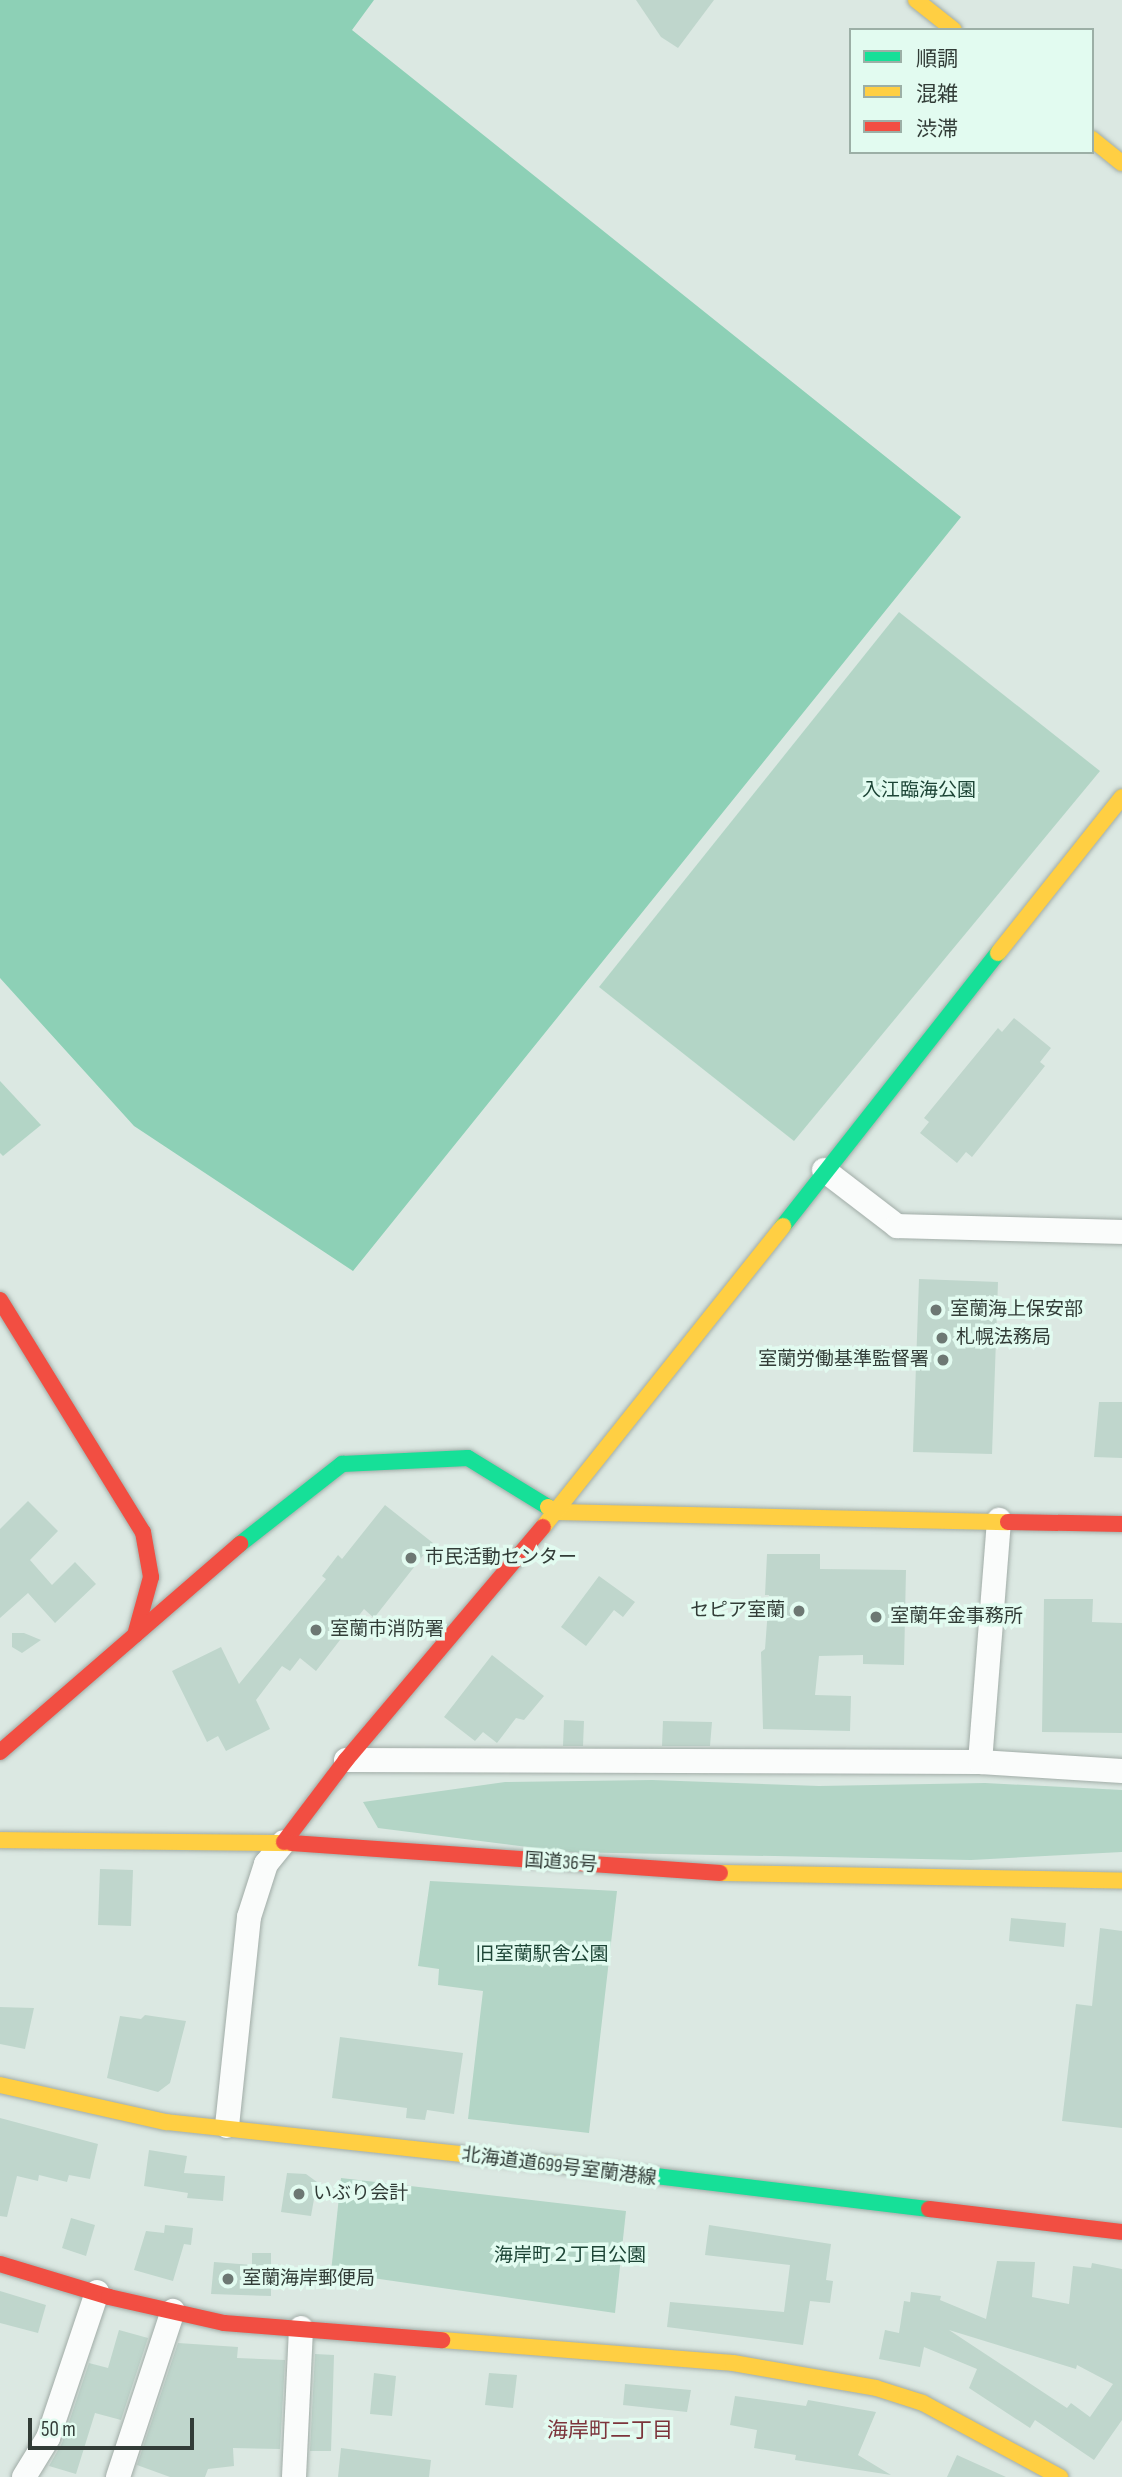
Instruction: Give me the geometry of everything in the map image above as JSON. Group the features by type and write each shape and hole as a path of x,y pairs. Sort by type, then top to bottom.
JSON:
{"main road":[{"path":"916,0 951,28"},
{"path":"1094,141 1122,163"},
{"path":"284,1842 346,1760 556,1512 824,1170 1122,797"},
{"path":"0,1300 143,1532 167,1562"},
{"path":"0,1752 232,1551 342,1464 468,1458 556,1512 1122,1524"},
{"path":"135,1635 150,1577 143,1532"},
{"path":"189,1566 232,1551"},
{"name":"国道36号","path":"0,1840 284,1842 680,1872 1122,1881"},
{"name":"北海道道699号室蘭港線","path":"0,2085 166,2122 227,2126 1122,2232"},
{"path":"0,2264 215,2322 733,2363 877,2388 923,2403 1060,2477"}],"street":[{"path":"824,1170 897,1226 1122,1232"},
{"path":"980,1762 999,1520"},
{"path":"346,1760 980,1762 1122,1771"},
{"path":"227,2126 249,1917 266,1864 284,1842"},
{"path":"24,2477 48,2438 97,2292"},
{"path":"118,2477 173,2311"},
{"path":"294,2477 301,2328"}],"green space":[{"name":"入江臨海公園","path":"899,612 1100,771 794,1141 599,987"},
{"path":"0,1081 41,1125 3,1156 0,1153"},
{"path":"652,1780 819,1786 985,1783 1122,1790 1122,1852 971,1860 566,1852 378,1828 363,1802 505,1782"},
{"name":"旧室蘭駅舎公園","path":"430,1881 617,1891 589,2133 468,2119 483,1991 438,1985 439,1969 418,1966"},
{"name":"海岸町２丁目公園","path":"341,2178 626,2211 615,2313 331,2272"}],"shaded area":[{"path":"0,0 374,0 352,30 961,517 353,1271 134,1126 0,978"}],"building":[{"path":"636,0 714,0 678,48 661,37"},
{"path":"1014,1018 1051,1048 1040,1062 1045,1066 972,1157 966,1152 957,1163 920,1133 929,1122 924,1118 998,1028 1002,1032"},
{"path":"919,1279 998,1282 992,1454 913,1452"},
{"path":"1099,1402 1122,1402 1122,1458 1094,1457"},
{"path":"28,1501 58,1531 30,1560 52,1585 75,1562 96,1584 55,1623 28,1593 0,1618 0,1529"},
{"path":"385,1505 433,1543 374,1618 364,1609 316,1671 300,1658 290,1671 282,1666 256,1700 270,1729 226,1751 218,1736 207,1742 172,1671 221,1647 239,1684 326,1579 322,1576 338,1555 342,1559"},
{"path":"767,1554 820,1554 820,1569 906,1570 904,1665 863,1664 863,1655 819,1656 815,1695 851,1696 850,1731 763,1729 761,1652 765,1649 769,1595 765,1595"},
{"path":"599,1576 635,1602 623,1617 614,1610 586,1646 561,1627"},
{"path":"1044,1599 1093,1599 1092,1622 1122,1623 1122,1733 1042,1732"},
{"path":"12,1633 24,1633 41,1640 22,1653 12,1647"},
{"path":"492,1655 544,1696 524,1720 516,1718 497,1743 483,1732 475,1741 444,1717"},
{"path":"564,1720 584,1721 583,1746 563,1746"},
{"path":"663,1721 712,1722 710,1746 662,1746"},
{"path":"100,1869 133,1870 131,1926 98,1925"},
{"path":"1011,1918 1066,1923 1064,1947 1009,1941"},
{"path":"1100,1928 1122,1931 1122,2128 1062,2121 1076,2004 1092,2006"},
{"path":"0,2007 34,2008 25,2049 0,2044"},
{"path":"145,2015 186,2021 170,2083 158,2092 107,2078 120,2016 141,2019"},
{"path":"340,2037 463,2053 454,2114 427,2110 425,2120 406,2118 407,2108 332,2098"},
{"path":"0,2118 98,2144 90,2179 69,2175 67,2182 39,2175 38,2181 17,2176 7,2217 0,2216"},
{"path":"149,2150 187,2156 184,2173 225,2176 223,2201 187,2198 188,2193 144,2186"},
{"path":"287,2173 306,2174 317,2182 311,2216 281,2212"},
{"path":"71,2218 95,2225 86,2256 62,2248"},
{"path":"165,2225 193,2228 191,2245 184,2244 173,2281 134,2270 146,2231 164,2233"},
{"path":"709,2225 831,2244 826,2280 833,2281 830,2303 810,2301 803,2345 667,2327 670,2302 784,2312 790,2265 705,2255"},
{"path":"252,2253 271,2253 271,2296 211,2294 214,2262 252,2265"},
{"path":"997,2261 1035,2262 1032,2297 1069,2304 1073,2266 1091,2268 1092,2263 1122,2269 1122,2420 1094,2460 1035,2420 1030,2428 969,2388 977,2369 924,2347 920,2367 879,2359 885,2330 899,2333 904,2301 910,2302 911,2292 941,2296 940,2300 986,2319","holes":["949,2330 1076,2369 1077,2365 1113,2384 1090,2417 1071,2403 1067,2408"]},
{"path":"0,2291 46,2305 38,2333 0,2323"},
{"path":"119,2330 148,2338 121,2420 95,2413 76,2474 49,2466 62,2443 89,2363 108,2368"},
{"path":"178,2343 238,2347 237,2358 285,2360 280,2449 233,2448 234,2466 208,2469 205,2477 170,2477 137,2465"},
{"path":"315,2354 334,2355 331,2451 310,2451"},
{"path":"374,2373 396,2376 392,2416 370,2414"},
{"path":"489,2373 517,2375 513,2408 485,2405"},
{"path":"625,2384 691,2390 687,2412 623,2405"},
{"path":"735,2396 806,2406 808,2400 876,2412 858,2455 891,2475 795,2460 796,2455 754,2448 757,2430 730,2425"},
{"path":"341,2448 431,2460 429,2477 338,2477"},
{"path":"957,2455 1006,2477 947,2477"}],"traffic: fast":[{"path":"783,1226 998,953"},
{"path":"240,1544 342,1464 468,1458 548,1507"},
{"path":"581,2167 929,2209"}],"traffic: slow":[{"path":"916,0 951,28"},
{"path":"1094,141 1122,163"},
{"path":"998,953 1122,797"},
{"path":"543,1527 783,1226"},
{"path":"548,1507 556,1512 1008,1522"},
{"path":"0,1840 292,1843"},
{"path":"720,1873 1122,1881"},
{"path":"0,2085 166,2122 581,2167"},
{"path":"442,2340 733,2363 876,2388 923,2403 1060,2477"}],"traffic: jam":[{"path":"0,1300 143,1532 151,1577 135,1635"},
{"path":"1008,1522 1122,1524"},
{"path":"284,1842 346,1760 543,1527"},
{"path":"0,1752 240,1544"},
{"path":"292,1843 720,1873"},
{"path":"929,2209 1122,2232"},
{"path":"0,2264 109,2297 224,2323 442,2340"}],"place":[{"name":"室蘭海上保安部","path":"936,1310"},
{"name":"札幌法務局","path":"942,1338"},
{"name":"室蘭労働基準監督署","path":"943,1360"},
{"name":"市民活動センター","path":"411,1558"},
{"name":"セピア室蘭","path":"799,1611"},
{"name":"室蘭年金事務所","path":"876,1617"},
{"name":"室蘭市消防署","path":"316,1630"},
{"name":"いぶり会計","path":"299,2194"},
{"name":"室蘭海岸郵便局","path":"228,2279"}],"district":[{"name":"海岸町二丁目","path":"610,2431"}]}
